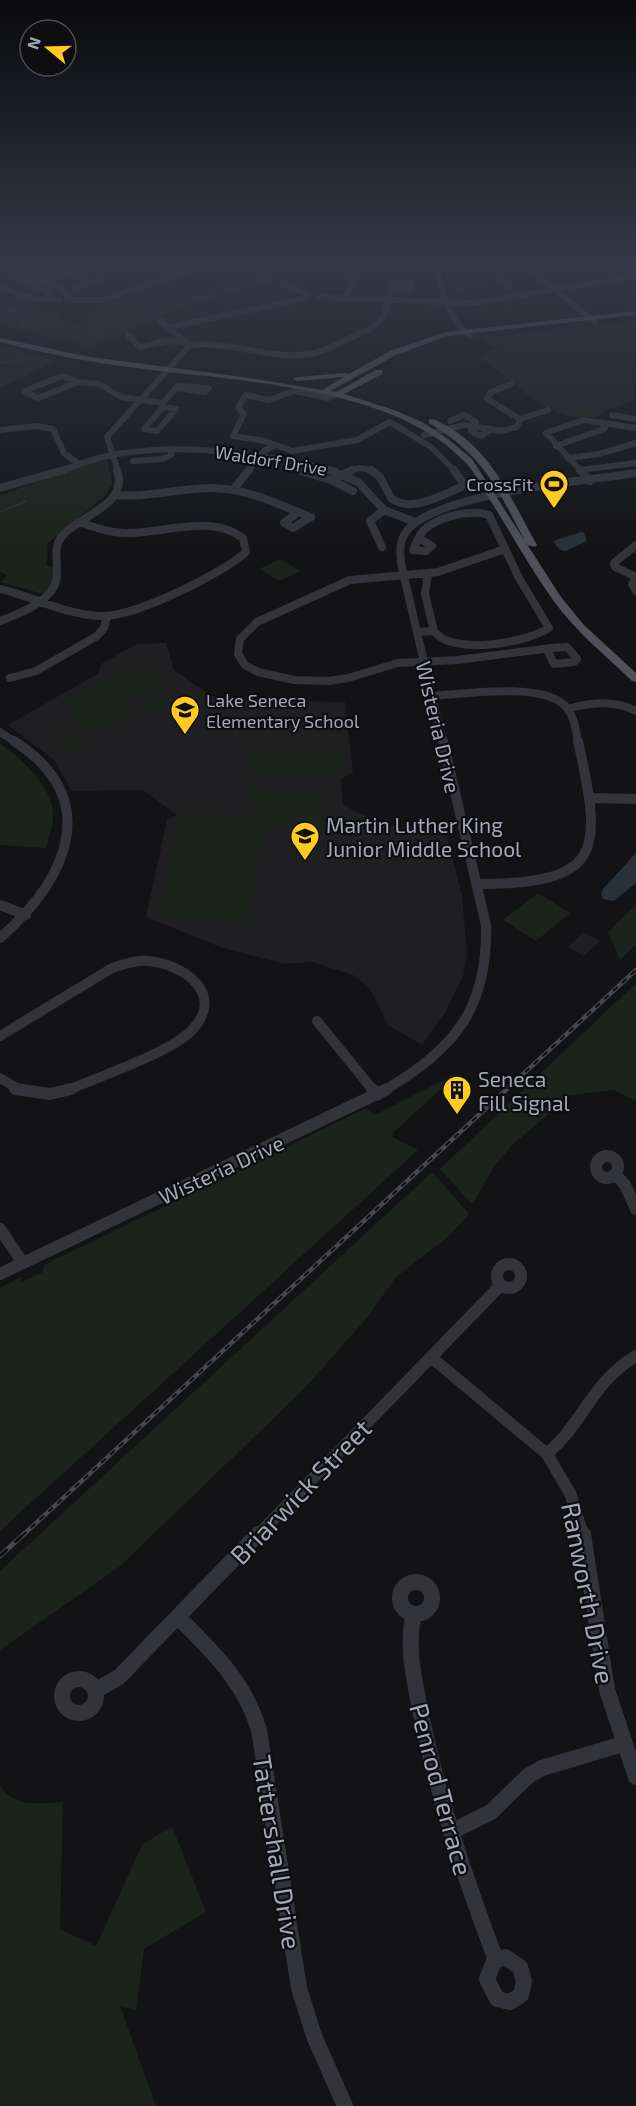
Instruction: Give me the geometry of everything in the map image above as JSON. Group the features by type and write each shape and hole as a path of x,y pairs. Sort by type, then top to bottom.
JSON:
{"main road":[{"path":"98,357 297,380 337,390 411,418 435,432 469,461 494,497 532,563 558,599 595,641 636,679"},
{"path":"121,357 326,391 349,389 397,404 449,425 480,454 552,577 604,640 636,667"},
{"path":"337,390 365,369 388,357"},
{"path":"349,389 404,357"},
{"path":"297,380 333,378 365,369"}],"street":[{"path":"0,621 30,608 51,592 57,581 57,545 65,534 114,495 120,481 110,455 107,437 176,357"},
{"path":"78,382 38,398 24,391 63,376 78,382 99,384 121,397 139,399 163,405 176,410 157,431 144,429 163,405 176,388"},
{"path":"511,384 491,392 487,399 520,419 548,410"},
{"path":"331,480 356,467 372,471 381,478 392,499 404,504 461,487 464,483 454,469 420,436 390,422 357,440 292,452 275,445 233,436 244,415 239,405 246,395 269,400 294,391 328,398 337,390"},
{"path":"317,396 326,391"},
{"path":"420,436 435,432 464,415 476,422 471,431 481,436 491,429 512,429 520,424 520,419"},
{"path":"612,415 636,419"},
{"path":"590,481 546,433 578,420 636,428"},
{"path":"556,446 604,429 608,424"},
{"path":"0,430 37,426 53,429 66,456 78,464"},
{"path":"568,458 599,454 636,443"},
{"path":"233,490 264,451 275,445"},
{"path":"133,461 162,459 171,455 171,449"},
{"name":"Waldorf Drive","path":"0,488 110,455 171,449 204,449 342,473 358,482 384,510 415,522"},
{"path":"580,470 636,463"},
{"path":"301,471 331,480 353,491"},
{"path":"415,522 439,510 494,497 636,473"},
{"path":"114,495 143,498 208,488 233,490 261,496 298,512"},
{"path":"382,547 370,521 384,510"},
{"path":"439,510 453,518"},
{"path":"419,538 425,530 453,518 472,512 489,515 519,578 549,624 549,628 537,636 461,646 443,641 434,631 425,594 428,573"},
{"path":"0,589 107,616 130,611 235,562 246,552 247,544 238,533 220,526 198,525 123,533 79,522"},
{"name":"Wisteria Drive","path":"0,1274 377,1095 417,1071 450,1042 467,1019 480,992 488,948 476,884 403,574 400,547 403,537 415,522"},
{"path":"636,545 614,563 615,567 636,577 632,584 636,591"},
{"path":"505,549 449,569 428,573 371,576 330,587 257,622 240,639 238,653 243,662 255,671 276,679 298,681 341,680 390,664 547,649"},
{"path":"10,678 36,671 97,636 104,628 107,616"},
{"path":"417,632 434,631"},
{"path":"432,696 535,693 551,696 571,708 589,798 593,825 592,842 583,857 567,869 533,881 476,884"},
{"path":"571,708 584,704 605,704 627,706 636,711"},
{"path":"0,732 42,763 64,797 68,817 65,852 53,880 26,915 0,938"},
{"path":"589,798 636,799"},
{"path":"0,905 26,915"},
{"path":"0,1036 112,968 129,963 151,962 179,970 195,981 204,996 206,1006 202,1021 192,1033 177,1043 64,1092 38,1095 17,1090 0,1078"},
{"path":"317,1021 377,1095"},
{"path":"616,1175 625,1185 636,1209"},
{"path":"0,1229 23,1263"},
{"name":"Briarwick Street","path":"95,1691 119,1677 501,1285"},
{"path":"547,1454 570,1432 600,1383 615,1368 636,1356"},
{"name":"Ranworth Drive","path":"430,1357 547,1454 564,1480 578,1514 603,1669 623,1744 636,1777"},
{"name":"Penrod Terrace","path":"414,1614 409,1634 418,1700 434,1776 496,1960"},
{"name":"Tattershall Drive","path":"178,1617 229,1670 253,1708 261,1740 299,1988 314,2036 345,2106"},
{"path":"451,1832 491,1812 528,1776 542,1768 623,1744"}],"shaded area":[{"path":"0,357 43,357 56,361 0,388"},
{"path":"506,357 635,357 634,400 602,412 575,406 551,396"},
{"path":"507,357 546,390 570,402 602,412 597,417 561,414 536,401 481,358"},
{"path":"100,460 107,460 112,484 105,496 48,543 46,565 57,568 57,581 46,595 1,582 7,575 0,572 0,495"},
{"path":"584,533 587,541 566,551 560,550 553,541"},
{"path":"280,559 300,571 279,581 259,569"},
{"name":"Martin Luther King Junior Middle School","path":"166,643 174,670 211,696 243,700 345,702 353,772 341,779 343,804 356,812 399,828 444,826 462,895 467,954 463,977 446,1011 422,1045 388,1025 369,987 353,975 312,962 285,964 220,947 146,917 167,820 177,815 143,790 72,791 54,760 8,725 99,673 101,664 137,644"},
{"path":"145,662 167,687 126,699 124,696 119,700 131,711 131,716 84,734 73,722 74,712 62,704 124,669 130,672"},
{"path":"157,696 175,703 159,717 141,710"},
{"path":"62,731 84,738 85,743 73,751 52,736"},
{"path":"0,743 28,767 49,797 53,809 53,821 46,848 0,845"},
{"path":"249,750 342,750 343,774 247,774"},
{"path":"247,789 317,791 324,798 321,834 281,829 267,821 265,838 247,852 259,852 250,917 238,923 160,915 157,912 170,872 176,819 183,814 260,816 249,806"},
{"path":"636,853 636,883 614,901 603,899 601,894 603,889"},
{"path":"538,893 570,913 536,941 503,920"},
{"path":"636,905 636,945 620,960 608,932"},
{"path":"583,932 600,941 584,956 568,947"},
{"path":"636,983 636,1101 614,1090 571,1095 512,1145 496,1164 472,1204 440,1169"},
{"path":"459,1072 392,1134 394,1138 418,1150 0,1531 0,1288 21,1277 22,1282 43,1272 44,1265 366,1108 375,1115"},
{"path":"432,1172 469,1214 449,1236 396,1277 366,1319 303,1390 119,1567 0,1650 0,1571"},
{"path":"0,1785 12,1798 19,1801 63,1802 60,1929 96,1946 142,1845 172,1826 206,1912 144,1949 136,2010 120,2006 156,2106 0,2106"}],"waterway":[{"path":"0,363 31,358"},
{"path":"0,512 26,501"}],"railway":[{"path":"22,1536 636,970"},
{"path":"0,1556 24,1534"}],"place":[{"name":"CrossFit","path":"554,510"},
{"name":"Lake Seneca Elementary School","path":"185,736"},
{"name":"Martin Luther King Junior Middle School","path":"305,862"},
{"name":"Seneca Fill Signal","path":"457,1116"}]}
